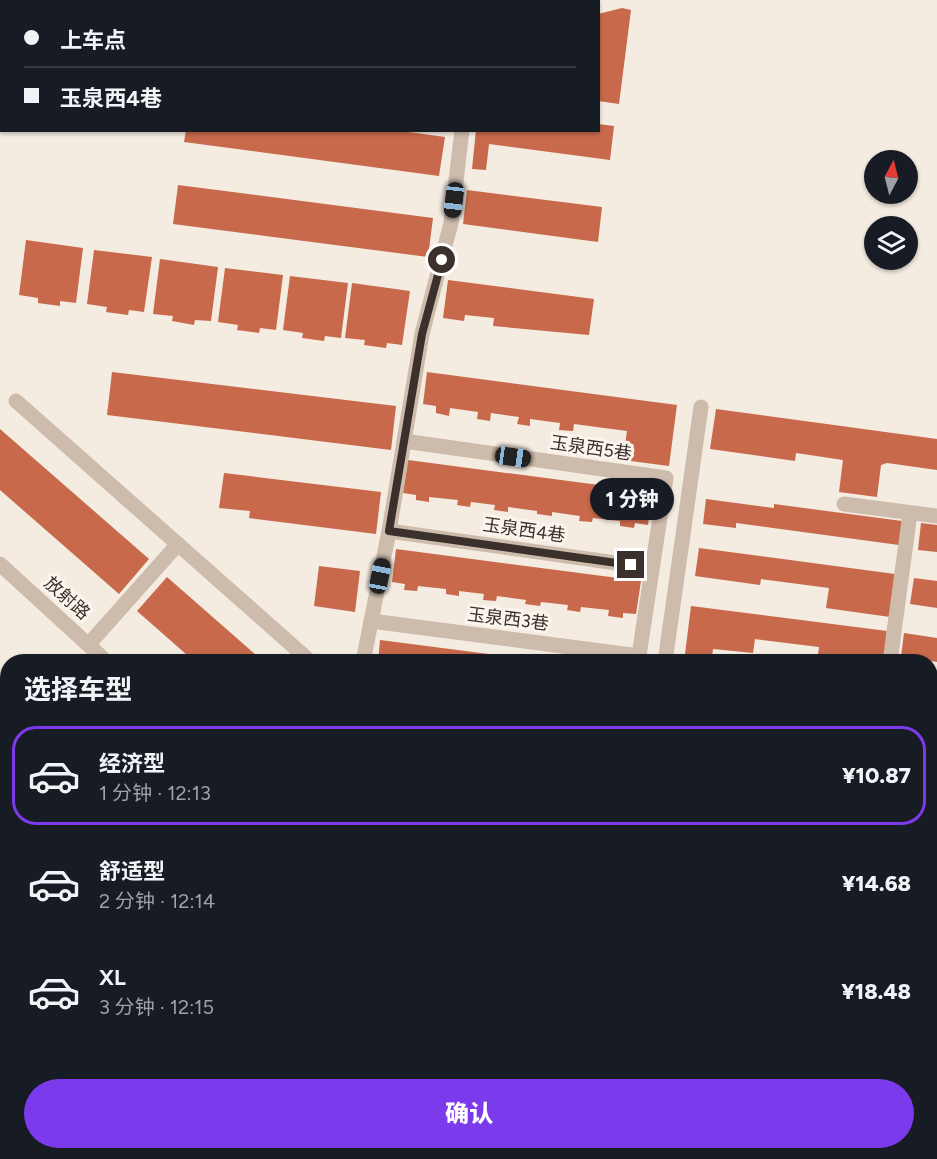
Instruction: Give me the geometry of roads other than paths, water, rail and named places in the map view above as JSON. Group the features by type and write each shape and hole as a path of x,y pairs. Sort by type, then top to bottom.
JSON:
{"street":[{"path":"365,654 389,531 422,334 451,223 462,132"},
{"path":"16,401 302,654"},
{"path":"666,654 701,407"},
{"name":"玉泉西5巷","path":"404,441 666,478 652,568"},
{"path":"844,504 937,516"},
{"path":"891,654 910,513"},
{"name":"玉泉西4巷","path":"389,531 652,568"},
{"path":"89,644 178,544"},
{"name":"放射路","path":"0,564 99,654"},
{"path":"640,654 652,568"},
{"name":"玉泉西3巷","path":"371,621 604,654"}]}
